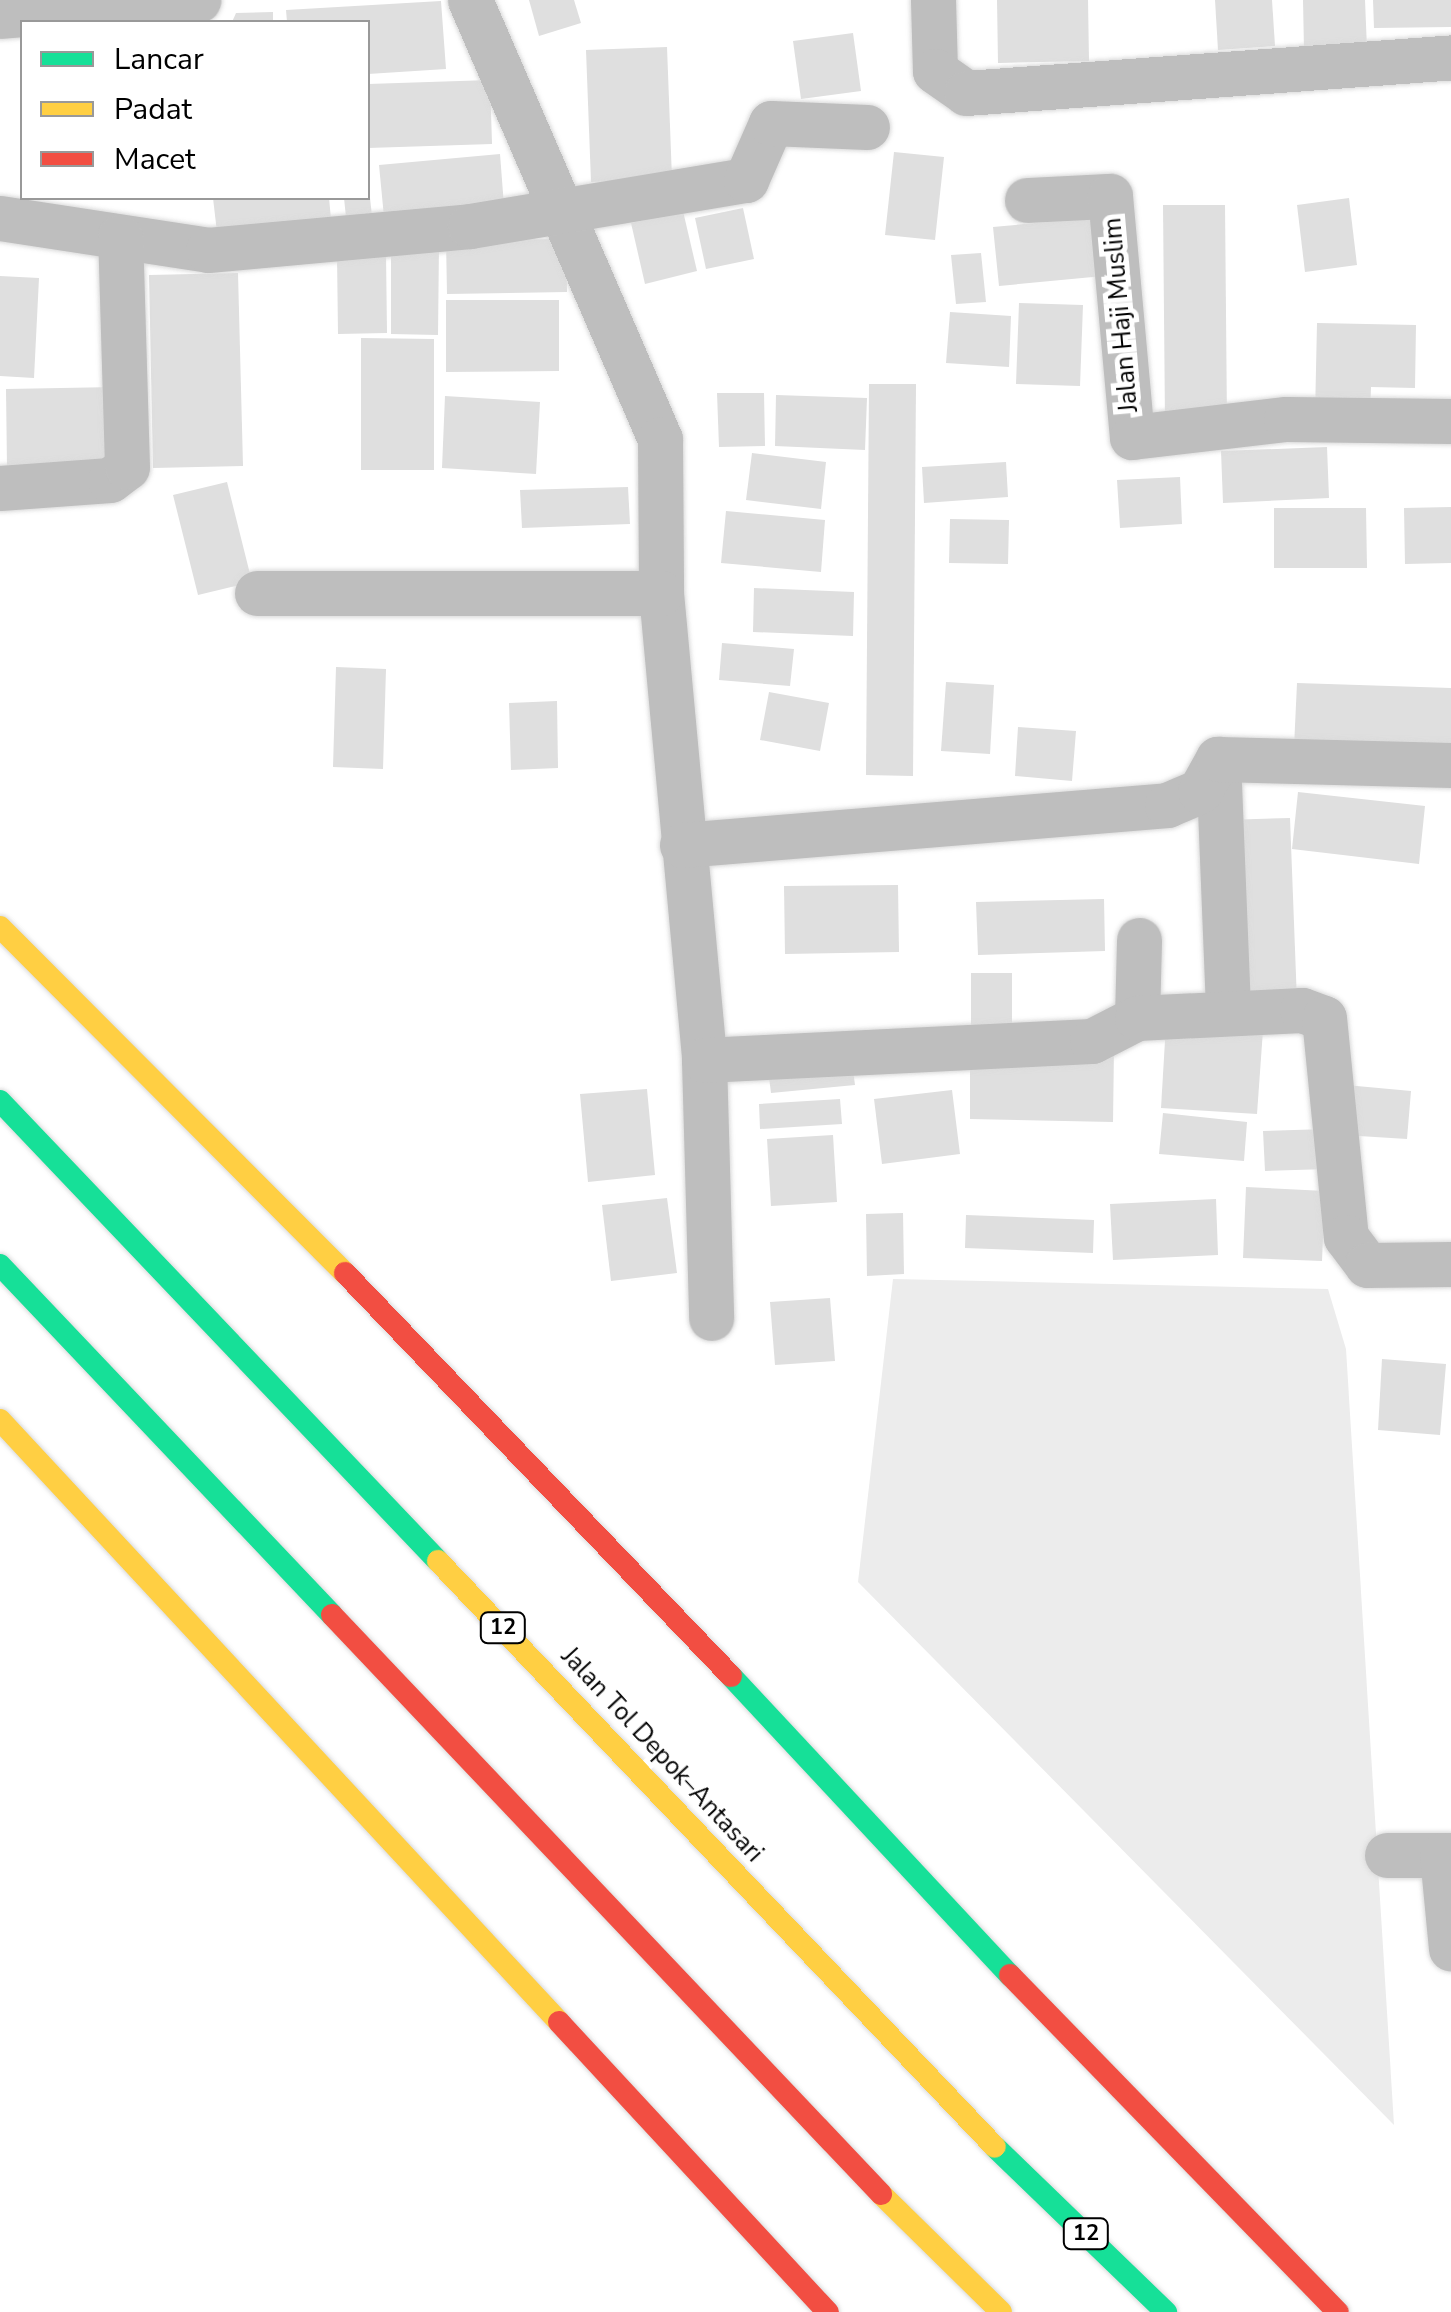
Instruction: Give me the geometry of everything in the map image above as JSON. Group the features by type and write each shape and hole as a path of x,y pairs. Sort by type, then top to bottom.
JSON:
{"highway":[{"path":"0,926 493,1421 1095,2067 1338,2312"},
{"name":"Jalan Tol Depok–Antasari","path":"0,1100 1005,2157 1166,2312"},
{"path":"0,1265 916,2232 1001,2312"},
{"path":"0,1420 828,2312"}],"street":[{"path":"0,0 0,17 198,0"},
{"path":"470,0 660,439 660,593 704,1060 711,1318"},
{"path":"933,0 935,71 966,93 1451,57"},
{"path":"0,218 208,250 470,226 562,206 746,180 771,123 867,127"},
{"name":"Jalan Haji Muslim","path":"1027,200 1110,196 1132,438 1286,419 1451,421"},
{"path":"0,488 110,480 128,467 120,237"},
{"path":"257,593 660,593"},
{"path":"682,844 1167,804 1200,790 1218,760"},
{"path":"1218,760 1451,764"},
{"path":"1218,760 1228,1012"},
{"path":"1137,1018 1139,940"},
{"path":"704,1060 1092,1040 1137,1018 1302,1010 1324,1018 1346,1236 1366,1266 1451,1264"},
{"path":"1387,1855 1446,1855 1451,1949"}],"shaded area":[{"path":"893,1279 1328,1289 1346,1349 1394,2125 858,1582"}],"building":[{"path":"529,0 574,0 581,23 539,36"},
{"path":"997,0 1088,0 1089,61 998,63"},
{"path":"1215,0 1272,0 1275,46 1218,50"},
{"path":"1303,0 1365,0 1367,49 1304,50"},
{"path":"1373,0 1451,0 1451,27 1374,28"},
{"path":"441,1 446,69 370,74 370,20 287,20 286,10"},
{"path":"273,12 273,20 233,20 236,13"},
{"path":"853,33 861,91 801,99 793,41"},
{"path":"667,47 672,179 591,182 586,50"},
{"path":"490,80 492,144 370,148 370,84"},
{"path":"894,152 944,157 935,240 885,235"},
{"path":"500,154 504,206 384,217 379,165"},
{"path":"370,198 373,225 347,227 344,200"},
{"path":"1349,198 1357,265 1305,272 1297,205"},
{"path":"213,200 329,200 332,230 218,241"},
{"path":"1163,205 1225,205 1227,422 1165,422"},
{"path":"743,208 754,259 706,269 695,218"},
{"path":"683,211 697,271 645,284 631,223"},
{"path":"1109,216 1114,275 999,286 993,227"},
{"path":"566,239 567,292 447,294 446,240"},
{"path":"391,244 439,245 438,335 391,334"},
{"path":"981,253 986,302 956,304 951,255"},
{"path":"386,254 387,333 338,334 337,255"},
{"path":"238,273 243,466 153,468 149,275"},
{"path":"0,276 39,278 34,378 0,376"},
{"path":"446,300 559,300 559,371 446,372"},
{"path":"1019,303 1083,305 1080,386 1016,384"},
{"path":"950,312 1011,316 1009,367 946,363"},
{"path":"1317,323 1416,325 1415,388 1371,387 1370,416 1315,415"},
{"path":"361,338 434,339 434,470 361,470"},
{"path":"869,384 916,384 913,776 866,775"},
{"path":"116,387 117,467 7,468 6,389"},
{"path":"717,393 764,393 765,446 719,447"},
{"path":"776,395 867,398 865,450 775,446"},
{"path":"445,396 540,402 536,474 442,468"},
{"path":"1327,447 1329,498 1223,503 1221,451"},
{"path":"752,453 826,462 821,509 746,500"},
{"path":"1006,462 1008,497 924,503 922,467"},
{"path":"1180,477 1182,524 1120,528 1117,480"},
{"path":"227,482 252,582 198,595 173,495"},
{"path":"628,487 630,524 522,528 520,490"},
{"path":"1451,507 1451,563 1405,564 1404,508"},
{"path":"1274,508 1366,508 1367,568 1274,568"},
{"path":"726,511 825,520 821,572 721,563"},
{"path":"950,519 1009,520 1008,564 949,563"},
{"path":"754,588 854,592 853,636 753,632"},
{"path":"722,643 794,649 790,686 719,680"},
{"path":"336,667 386,669 383,769 333,767"},
{"path":"946,682 994,685 990,754 941,751"},
{"path":"1297,683 1451,688 1451,753 1294,747"},
{"path":"769,692 829,703 820,751 760,740"},
{"path":"557,701 558,768 511,770 509,703"},
{"path":"1018,727 1076,731 1072,781 1015,776"},
{"path":"1298,792 1425,806 1419,864 1292,849"},
{"path":"1290,818 1297,1002 1231,1004 1225,820"},
{"path":"898,885 899,952 785,954 784,886"},
{"path":"1104,899 1105,951 978,955 976,902"},
{"path":"971,973 1012,973 1012,1037 971,1037"},
{"path":"1166,1024 1263,1030 1257,1114 1161,1108"},
{"path":"1114,1048 1113,1122 970,1119 970,1053"},
{"path":"851,1055 855,1085 771,1093 767,1062"},
{"path":"1346,1085 1411,1091 1407,1139 1343,1135"},
{"path":"647,1089 655,1175 588,1182 580,1094"},
{"path":"952,1090 960,1154 882,1164 874,1099"},
{"path":"840,1099 842,1124 760,1129 759,1104"},
{"path":"1163,1113 1247,1122 1244,1161 1159,1154"},
{"path":"1327,1129 1328,1169 1265,1171 1263,1131"},
{"path":"833,1135 837,1202 771,1206 767,1139"},
{"path":"1246,1187 1325,1191 1322,1261 1243,1258"},
{"path":"667,1198 677,1273 611,1281 602,1205"},
{"path":"1216,1199 1218,1255 1113,1260 1110,1204"},
{"path":"903,1213 904,1274 867,1276 866,1214"},
{"path":"966,1215 1094,1220 1093,1253 965,1248"},
{"path":"830,1298 835,1361 775,1365 770,1302"},
{"path":"1382,1359 1446,1364 1440,1435 1378,1430"}],"traffic: fast":[{"path":"0,1101 438,1561"},
{"path":"0,1265 332,1615"},
{"path":"731,1676 1010,1975"},
{"path":"995,2147 1166,2312"}],"traffic: slow":[{"path":"0,927 345,1273"},
{"path":"0,1420 559,2022"},
{"path":"438,1561 995,2147"},
{"path":"881,2194 1001,2312"}],"traffic: jam":[{"path":"345,1273 731,1676"},
{"path":"332,1615 881,2194"},
{"path":"1010,1975 1338,2312"},
{"path":"559,2022 828,2312"}]}
